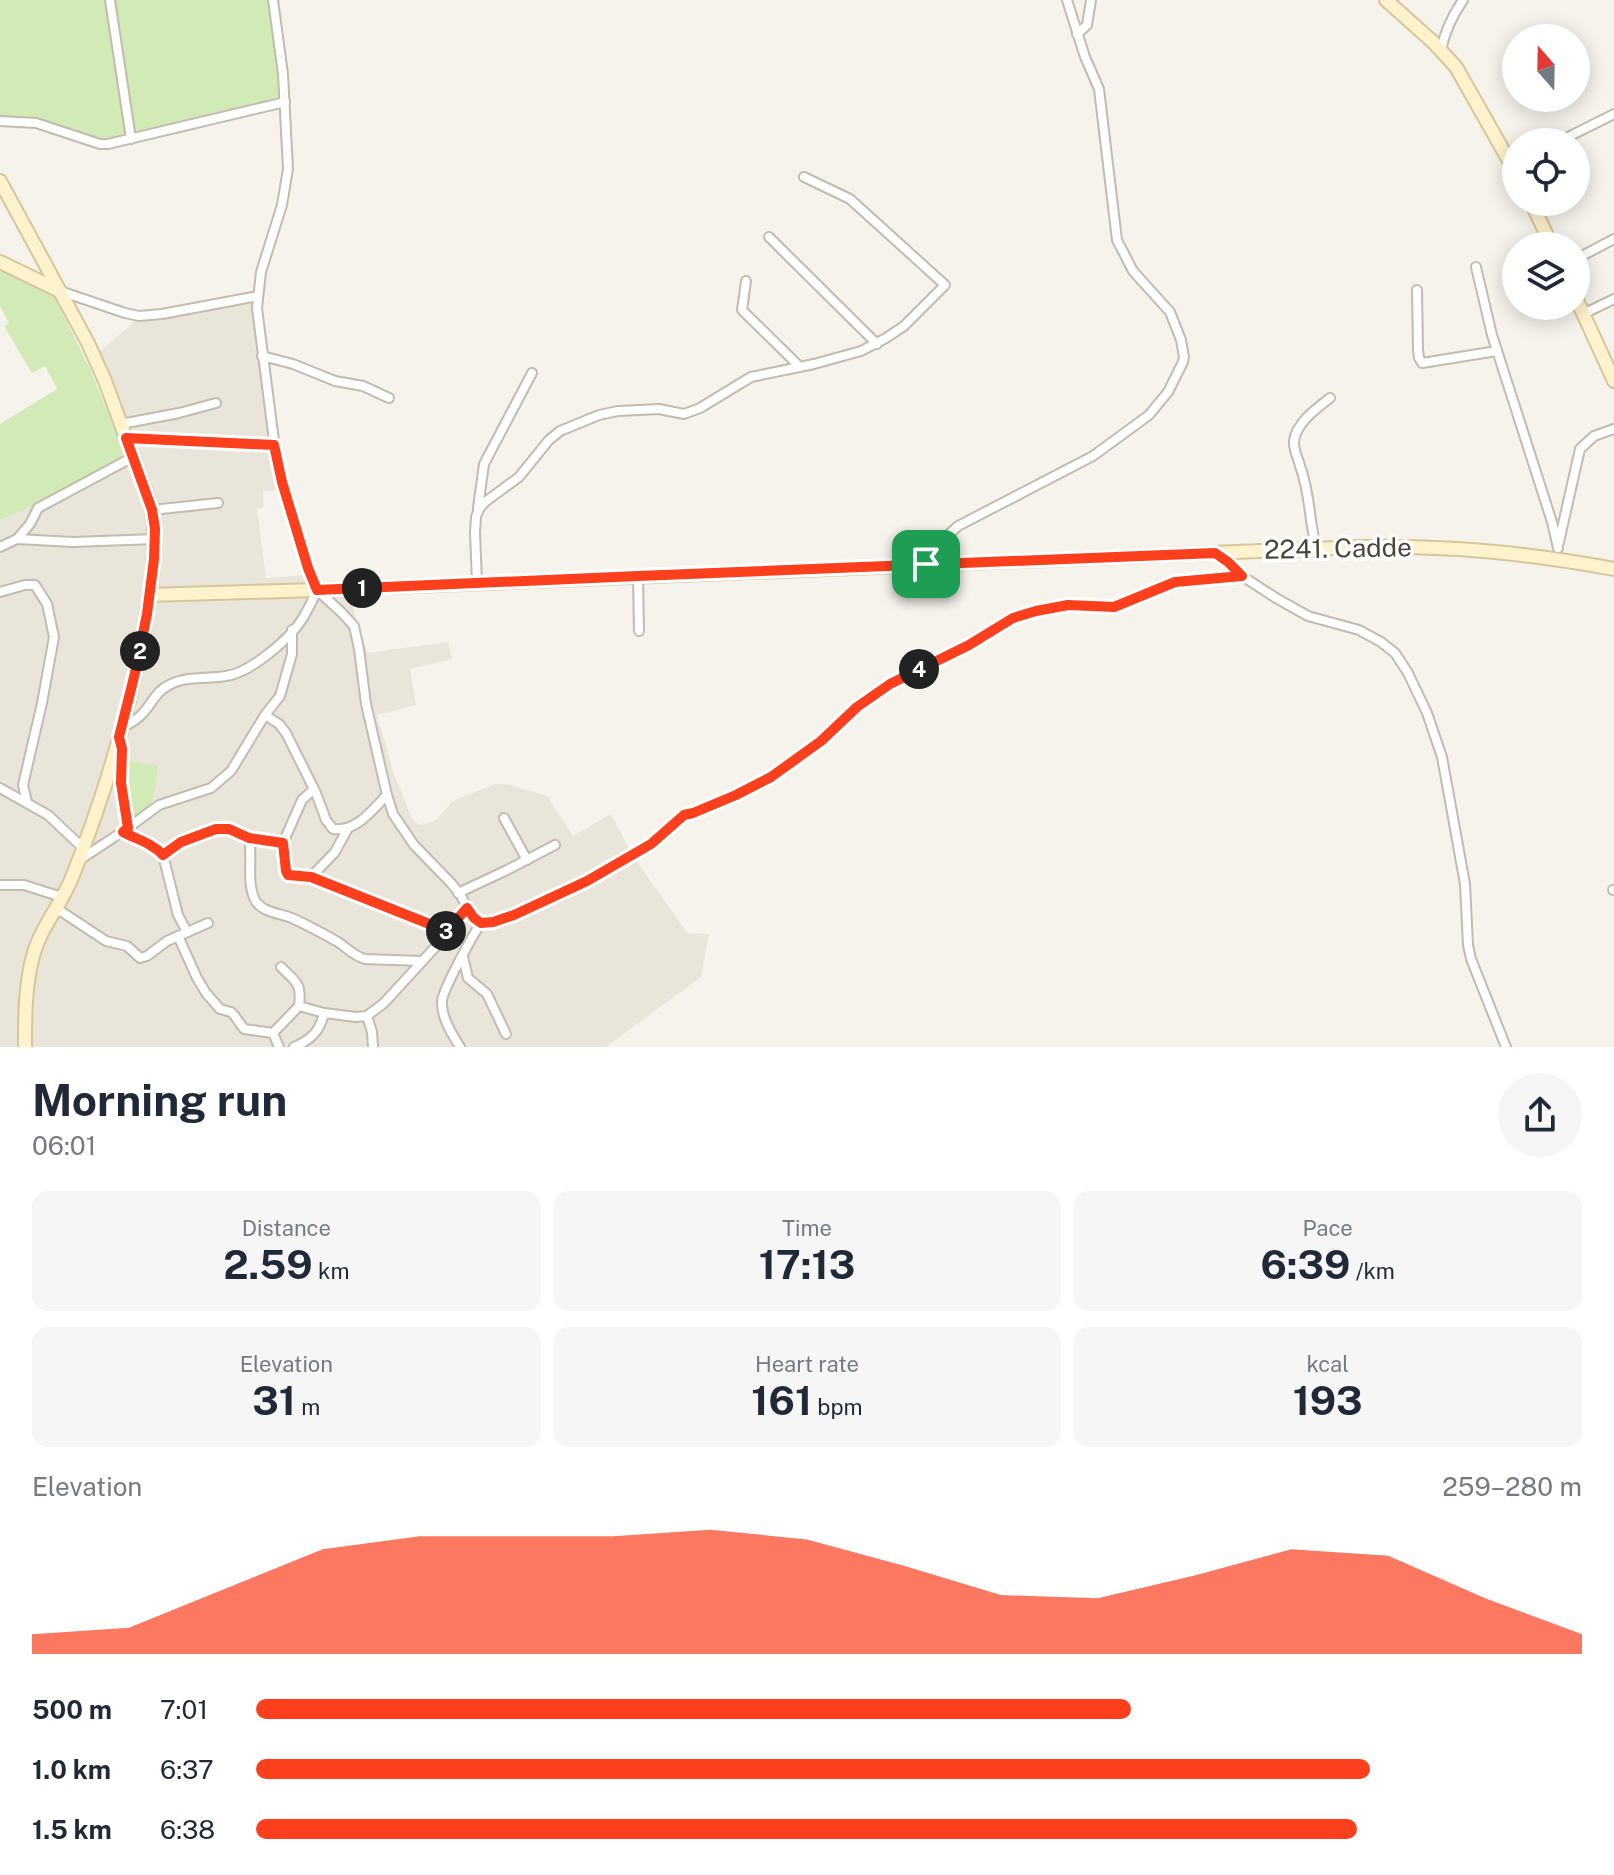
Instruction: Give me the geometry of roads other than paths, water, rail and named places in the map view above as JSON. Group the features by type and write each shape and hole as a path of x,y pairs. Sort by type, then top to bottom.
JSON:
{"street":[{"path":"110,0 131,139"},
{"path":"273,0 288,156 286,188 264,258 258,296 262,356 282,482 317,590 354,626 366,704 393,814 414,845 481,923 514,915 587,881 651,844 684,815 736,795 771,777 821,741 857,707 890,684 969,645 1013,618 1068,605 1114,607 1175,582 1242,576"},
{"path":"926,564 936,546 958,526 1093,456 1149,415 1168,392 1183,362 1181,340 1170,312 1133,271 1117,240 1099,89 1067,0"},
{"path":"1077,34 1087,25 1091,0"},
{"path":"1386,0 1456,67 1502,145"},
{"path":"1441,50 1452,16 1463,0"},
{"path":"0,121 36,123 100,144 285,102"},
{"path":"1586,128 1614,114"},
{"path":"477,514 485,502 525,471 554,434 567,427 618,411 659,409 684,414 700,408 751,377 861,351 904,326 945,285 850,199 804,177"},
{"path":"0,181 88,343 152,510 155,539 135,673 120,732 78,861 43,929 31,961 25,1047"},
{"path":"769,237 877,344"},
{"path":"1590,252 1614,239"},
{"path":"0,262 60,291 139,316 258,296"},
{"path":"1476,267 1497,351 1552,522 1557,553"},
{"path":"746,281 742,310 800,367"},
{"path":"1417,290 1418,349 1422,363 1497,351"},
{"path":"1590,311 1614,299"},
{"path":"1586,320 1610,364 1614,381"},
{"path":"262,356 293,364 335,381 363,386 389,398"},
{"path":"477,583 475,532 484,464 532,373"},
{"path":"1316,547 1310,526 1308,491 1294,440 1307,418 1330,398"},
{"path":"121,424 216,403"},
{"path":"1557,553 1580,449 1594,436 1614,429"},
{"path":"126,438 274,445"},
{"path":"0,547 17,539 38,508 133,457"},
{"path":"152,510 218,503"},
{"path":"17,539 73,542 155,539"},
{"name":"2241. Cadde","path":"149,595 1316,547 1444,547 1557,553 1614,569"},
{"path":"1215,553 1242,576 1308,616 1359,630 1381,642 1395,653 1408,673 1427,713 1442,757 1465,884 1471,959 1506,1047"},
{"path":"638,576 639,631"},
{"path":"0,592 35,585 47,604 54,637 23,785 27,802"},
{"path":"120,732 144,713 156,693 168,685 177,681 239,674 258,662 302,621 317,590"},
{"path":"78,861 159,805 202,792 218,784 231,771 280,696 292,654 292,630"},
{"path":"265,715 286,733 333,829 341,830 360,822 387,795"},
{"path":"120,732 125,830 138,841 155,846 163,855 182,934 197,978 220,1009 231,1012 244,1029 273,1033"},
{"path":"0,788 48,815 83,848"},
{"path":"314,789 302,800 283,843 287,874 311,877 447,931"},
{"path":"504,818 527,860"},
{"path":"311,877 335,852 348,828"},
{"path":"163,855 181,842 216,829 229,829 249,838 283,843"},
{"path":"249,838 251,883 254,898 260,907 292,918 358,957 421,961"},
{"path":"458,893 555,845"},
{"path":"0,885 24,885 59,902 106,941 127,946 140,958 158,946 208,923"},
{"path":"299,1006 324,1013 367,1016 384,1003 467,908"},
{"path":"460,1047 445,1020 442,1004 444,994 481,923"},
{"path":"463,957 468,978 487,994 506,1034"},
{"path":"273,1033 299,1006 300,987 281,967"},
{"path":"294,1047 313,1042 324,1013"},
{"path":"367,1016 373,1047"},
{"path":"273,1033 279,1047"}]}
